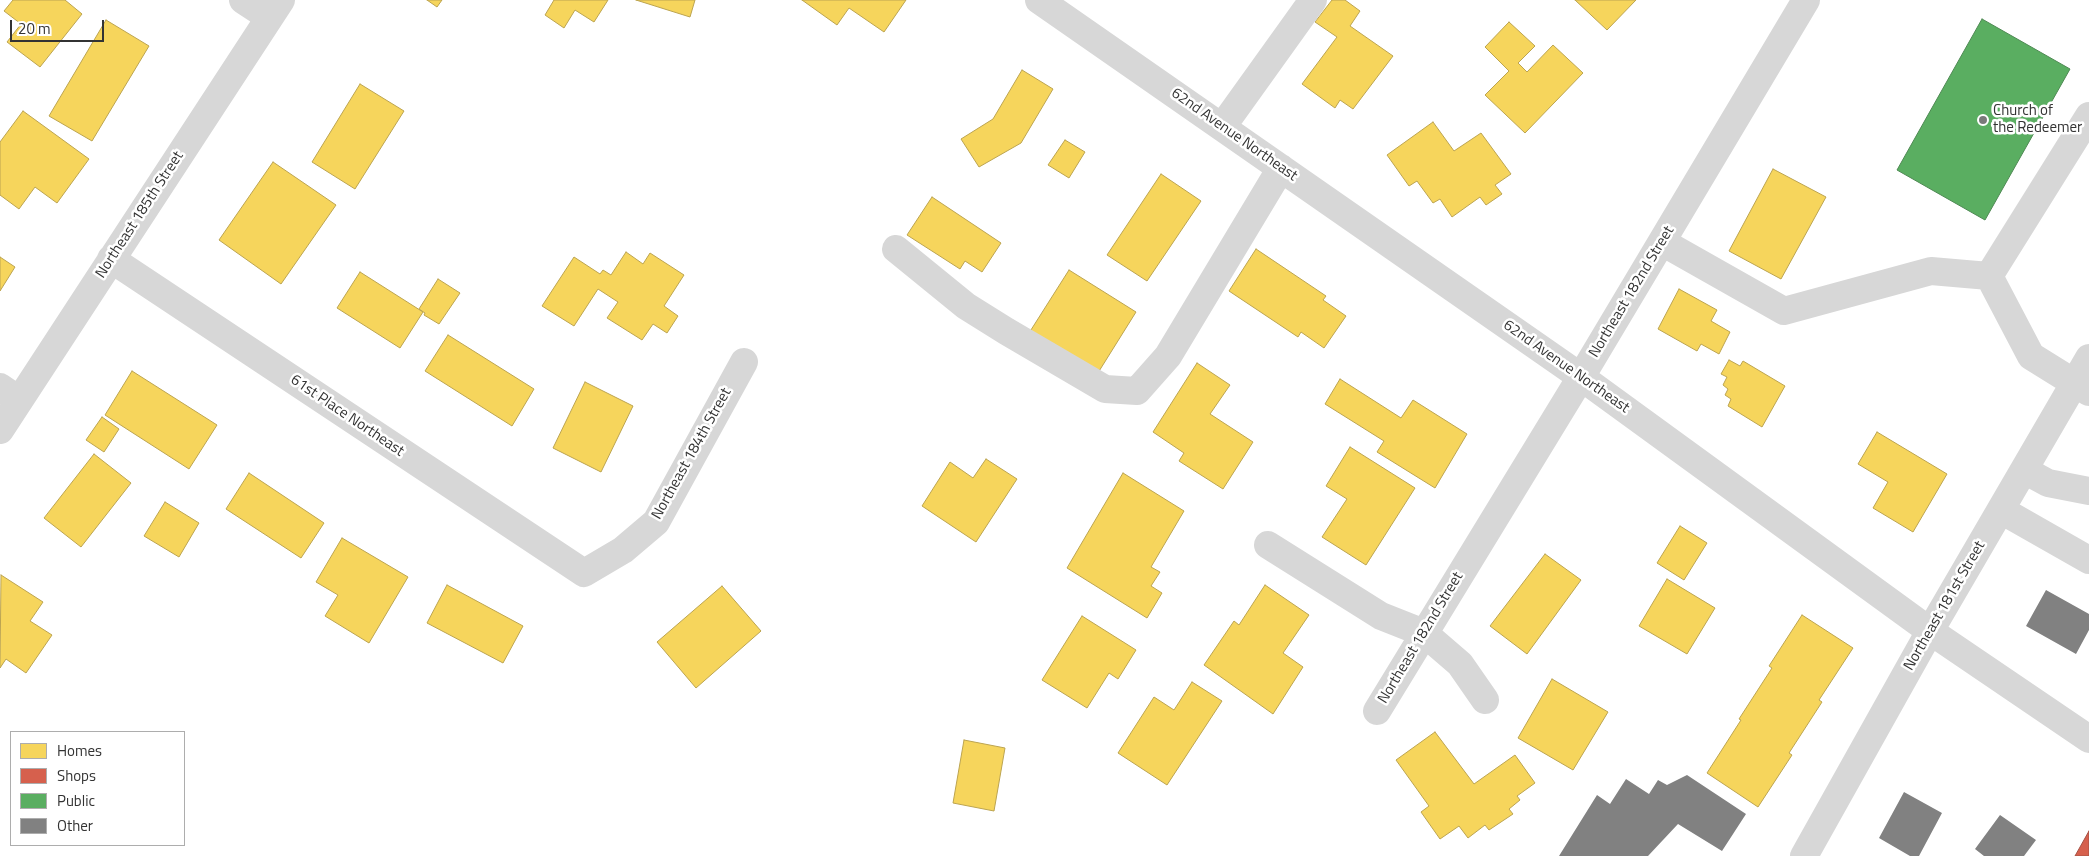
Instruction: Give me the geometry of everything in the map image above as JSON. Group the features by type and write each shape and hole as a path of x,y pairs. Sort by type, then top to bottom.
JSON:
{"street":[{"path":"243,0 275,8"},
{"name":"62nd Avenue Northeast","path":"1039,0 1581,377 1930,631 2089,739"},
{"path":"1222,127 1313,0"},
{"name":"Northeast 182nd Street","path":"1377,711 1581,377 1806,0"},
{"name":"Northeast 185th Street","path":"0,430 9,394 111,259 275,8"},
{"path":"1989,276 2089,116"},
{"path":"896,249 966,306 1006,332 1105,388 1137,391 1168,356 1281,168"},
{"path":"1662,242 1784,311 1931,271 1989,276"},
{"name":"61st Place Northeast","path":"111,259 584,573"},
{"path":"1989,276 2031,356 2081,388"},
{"name":"Northeast 181st Street","path":"1804,856 2000,510 2024,470 2081,388 2089,358"},
{"name":"Northeast 184th Street","path":"584,573 624,550 656,522 744,362"},
{"path":"2024,470 2048,483 2089,491"},
{"path":"2000,510 2089,560"},
{"path":"1268,545 1381,616 1424,633 1460,664 1486,700"}],"building: Homes":[{"path":"13,0 65,0 82,14 40,67 7,42 21,24 4,11"},
{"path":"427,0 442,0 437,7"},
{"path":"554,0 608,0 594,22 575,10 564,28 545,15"},
{"path":"636,0 695,0 690,17"},
{"path":"802,0 906,0 884,32 849,8 837,25"},
{"path":"1332,0 1345,0 1360,11 1350,26 1393,56 1353,109 1340,100 1335,108 1302,84 1337,37 1315,22"},
{"path":"1575,0 1636,0 1607,30"},
{"path":"106,20 149,46 92,141 49,116"},
{"path":"1509,22 1535,46 1518,63 1527,72 1553,45 1583,73 1525,133 1485,95 1509,71 1485,47"},
{"path":"1022,70 1053,89 1021,143 979,167 961,139 993,119"},
{"path":"360,84 404,111 355,189 312,162"},
{"path":"23,111 89,159 57,203 35,187 19,209 0,195 0,142"},
{"path":"1433,122 1454,151 1481,133 1511,174 1495,185 1502,194 1486,205 1480,197 1452,217 1440,199 1433,203 1417,181 1409,186 1387,155"},
{"path":"1065,140 1085,152 1069,178 1048,165"},
{"path":"273,162 336,205 281,284 219,240"},
{"path":"1773,169 1826,197 1781,279 1729,251"},
{"path":"1161,174 1201,201 1147,281 1107,255"},
{"path":"932,197 1001,243 982,272 965,261 960,269 907,235"},
{"path":"1256,249 1326,296 1323,300 1346,316 1324,348 1301,332 1298,337 1229,291"},
{"path":"626,252 643,264 650,253 684,275 664,306 678,316 667,333 653,324 642,340 607,318 618,302 598,289 574,326 542,306 574,257 600,274 603,270 611,275"},
{"path":"0,257 15,267 0,291"},
{"path":"1069,270 1136,312 1096,376 1029,333"},
{"path":"360,272 423,312 400,348 337,308"},
{"path":"438,279 460,293 439,324 424,315 425,313 419,309"},
{"path":"1679,289 1717,310 1711,321 1730,332 1719,354 1701,344 1697,351 1658,329"},
{"path":"448,335 534,389 512,426 425,371"},
{"path":"1729,360 1740,366 1743,361 1785,386 1762,427 1728,406 1731,399 1725,395 1728,389 1723,385 1727,377 1721,374"},
{"path":"1197,363 1230,385 1210,414 1253,442 1223,489 1179,461 1184,453 1153,432"},
{"path":"132,371 217,425 189,469 105,415"},
{"path":"1340,379 1401,418 1413,400 1467,434 1435,488 1377,452 1384,441 1325,404"},
{"path":"585,382 633,406 601,472 553,448"},
{"path":"102,417 119,429 104,452 86,440"},
{"path":"1877,432 1947,474 1913,532 1873,508 1888,482 1858,464"},
{"path":"1350,447 1415,488 1366,565 1322,537 1347,499 1326,486"},
{"path":"94,454 131,483 81,547 44,518"},
{"path":"986,459 1017,479 976,542 922,506 950,462 973,478"},
{"path":"249,473 324,523 301,558 226,509"},
{"path":"1123,473 1184,511 1151,567 1160,572 1151,586 1162,593 1147,618 1067,568"},
{"path":"165,502 199,523 179,557 144,536"},
{"path":"1680,526 1707,543 1684,580 1657,563"},
{"path":"342,538 408,577 369,643 325,616 338,595 316,582"},
{"path":"1545,554 1581,580 1527,654 1490,626"},
{"path":"1,575 43,602 30,621 52,635 26,673 6,659 0,668"},
{"path":"1667,579 1715,608 1687,654 1639,626"},
{"path":"447,585 523,626 503,663 427,623"},
{"path":"1265,585 1309,615 1283,653 1303,667 1273,714 1204,665 1234,621 1239,625"},
{"path":"722,586 761,631 696,688 657,642"},
{"path":"1802,615 1853,648 1819,700 1822,702 1789,753 1792,755 1758,807 1707,773 1772,668 1769,666"},
{"path":"1082,616 1136,650 1118,679 1109,673 1087,708 1042,680"},
{"path":"1552,679 1608,712 1573,770 1518,738"},
{"path":"1192,682 1222,701 1167,785 1118,753 1154,697 1174,710"},
{"path":"1435,732 1474,784 1515,755 1535,783 1517,796 1520,800 1509,809 1513,814 1489,830 1485,825 1468,838 1459,826 1440,839 1421,812 1429,806 1396,760"},
{"path":"964,740 1005,748 994,811 953,803"}],"building: Shops":[{"path":"2089,831 2089,856 2075,856"}],"building: Public":[{"name":"Church of the Redeemer","path":"1982,19 2070,69 1985,220 1897,170"}],"building: Other":[{"path":"2046,590 2089,614 2089,630 2076,654 2026,626"},
{"path":"1687,775 1746,814 1722,851 1678,824 1648,856 1559,856 1597,795 1610,804 1626,779 1649,794 1658,780 1667,785"},
{"path":"1904,792 1942,813 1919,856 1910,856 1879,838"},
{"path":"2000,815 2036,840 2024,856 1984,856 1975,849"}],"place":[{"name":"Church of the Redeemer","path":"1983,120"}]}
